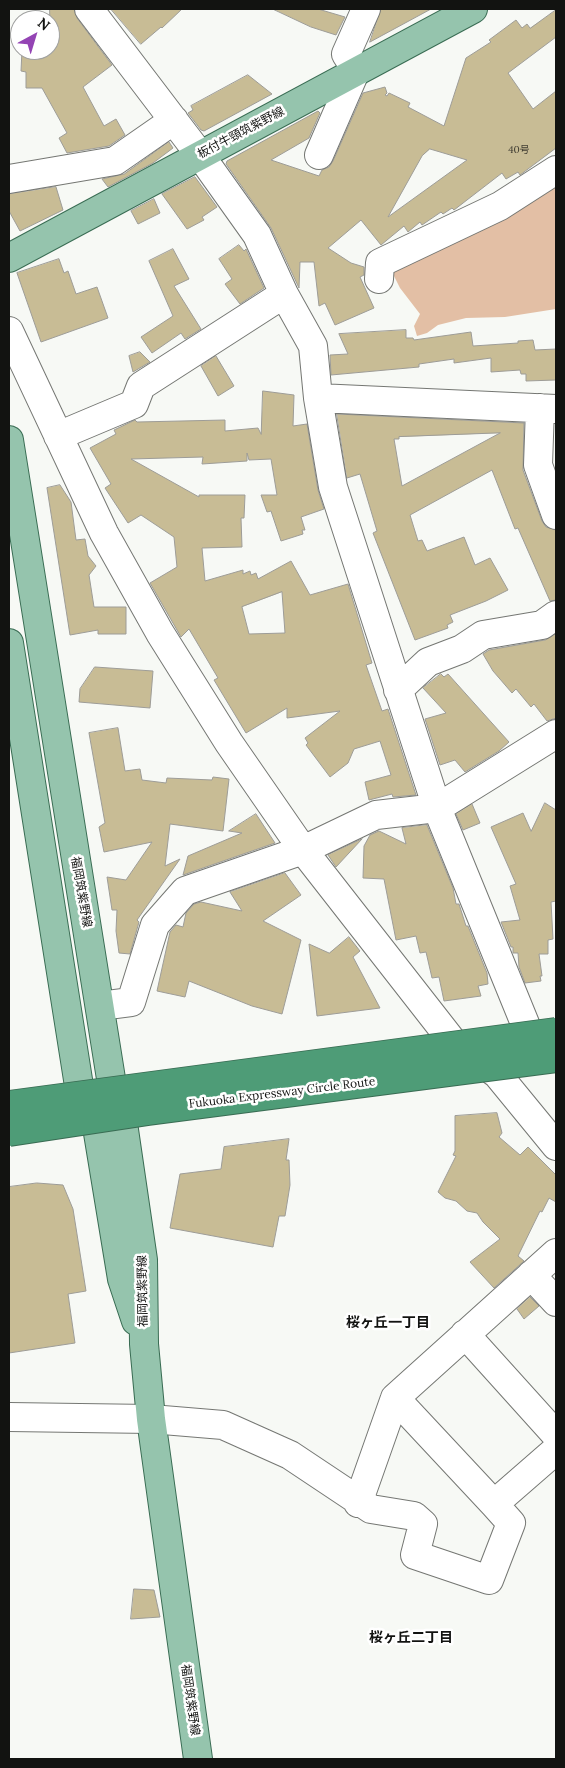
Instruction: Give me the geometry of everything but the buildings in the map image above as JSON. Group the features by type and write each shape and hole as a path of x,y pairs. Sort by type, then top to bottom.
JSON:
{"highway":[{"name":"Fukuoka Expressway Circle Route","path":"9,1105 556,1032"},
{"name":"Fukuoka Expressway Circle Route","path":"9,1132 148,1111 556,1058"}],"main road":[{"name":"板付牛頸筑紫野線","path":"9,258 356,70 473,9"},
{"name":"福岡筑紫野線","path":"9,440 112,1086 123,1123 143,1260 144,1344 151,1419 198,1759"},
{"name":"福岡筑紫野線","path":"9,643 79,1086 96,1128 122,1278 144,1344"}],"street":[{"path":"89,9 174,120 257,235 284,294 313,346 318,398 333,488 437,808 528,1031"},
{"path":"319,155 356,70 346,54 366,9"},
{"path":"9,179 114,161 174,120"},
{"path":"379,279 380,263 500,206 556,170"},
{"path":"58,436 134,404 141,386 284,294"},
{"path":"9,331 104,533 160,634 228,743 303,850 453,1042 497,1074 556,1146"},
{"path":"318,398 548,408 538,466 556,515"},
{"path":"398,690 428,662 462,649 483,635 542,625 556,615"},
{"path":"100,1006 131,1002 155,924 186,891 303,850 376,815 437,808 556,734"},
{"path":"358,1502 395,1398 556,1253"},
{"path":"531,1275 556,1302"},
{"path":"465,1334 556,1434"},
{"path":"9,1417 151,1419 223,1425 290,1454 358,1502 371,1509 414,1516 423,1524 415,1555 489,1580 511,1523 395,1398"},
{"path":"494,1504 556,1450"}],"shaded area":[{"path":"556,178 556,309 505,317 466,318 438,325 427,333 417,336 414,326 420,314 400,288 390,268"}],"district":[{"name":"桜ヶ丘一丁目","path":"388,1323"},
{"name":"桜ヶ丘二丁目","path":"411,1638"}]}
